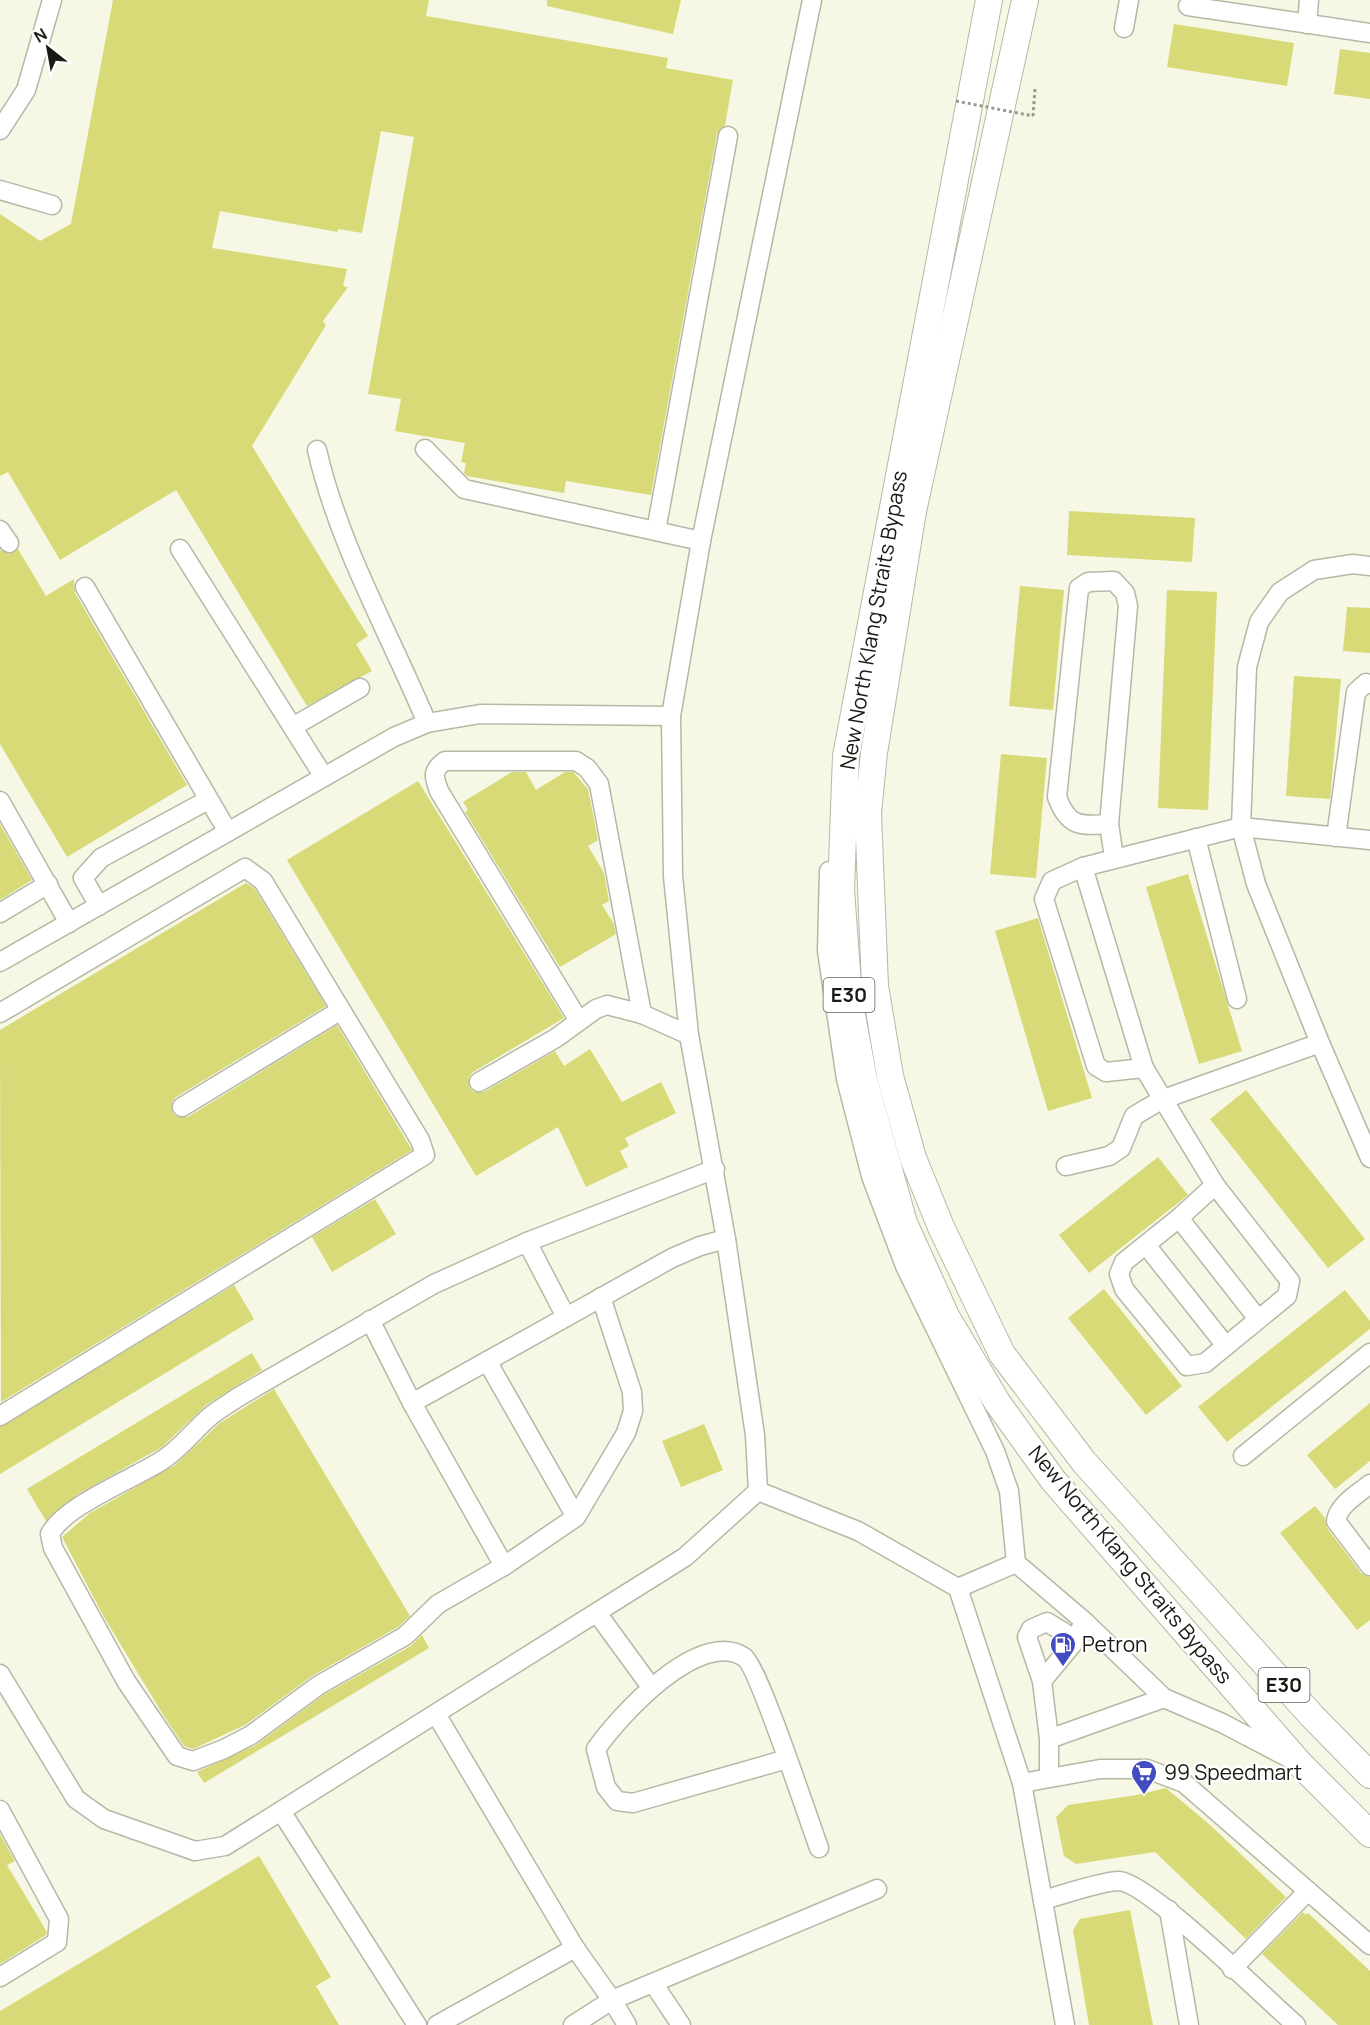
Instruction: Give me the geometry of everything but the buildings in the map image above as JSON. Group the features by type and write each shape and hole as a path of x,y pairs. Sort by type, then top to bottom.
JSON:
{"highway":[{"name":"New North Klang Straits Bypass","path":"989,0 846,756 841,890 849,999 864,1080 909,1234 947,1318 997,1402 1053,1480 1300,1764 1370,1834"},
{"name":"New North Klang Straits Bypass","path":"1025,0 913,511 874,753 867,813 875,986 890,1076 914,1158 941,1227 1002,1354 1084,1462 1312,1716 1370,1775"}],"street":[{"path":"0,130 26,90 52,0"},
{"path":"758,1491 755,1435 726,1239 689,1035 673,876 671,716 701,541 812,0"},
{"path":"1124,28 1129,0"},
{"path":"1307,24 1309,0"},
{"path":"1188,6 1370,33"},
{"path":"656,531 728,136"},
{"path":"0,190 52,205"},
{"path":"425,449 464,489 701,541"},
{"path":"317,450 326,492 340,532 427,723"},
{"path":"180,549 294,726 324,777"},
{"path":"1370,566 1353,564 1314,570 1280,592 1259,621 1247,667 1241,827 1256,885 1320,1043 1370,1158"},
{"path":"1110,824 1082,826 1064,815 1057,797 1079,588 1088,582 1114,581 1125,593 1128,606 1110,824 1114,858"},
{"path":"85,587 228,832"},
{"path":"1336,837 1356,692 1366,683 1370,684"},
{"path":"294,726 360,688"},
{"path":"0,962 394,737 427,723 480,714 671,716"},
{"path":"846,756 836,805 829,866 828,951 846,1080 871,1176 905,1266 998,1461 1009,1491 1016,1563 1084,1621 1164,1698 1221,1723 1300,1764"},
{"path":"579,1021 439,791 433,775 436,767 445,761 576,761 587,768 599,784 642,1014"},
{"path":"99,906 83,878 101,858 208,800"},
{"path":"0,801 69,923"},
{"path":"1144,1068 1106,1072 1096,1065 1044,899 1052,880 1083,867 1114,858 1241,827 1370,840"},
{"path":"1197,838 1237,999"},
{"path":"1083,867 1144,1068 1161,1100 1215,1185 1290,1281 1287,1296 1205,1363 1187,1366 1124,1289 1119,1274 1124,1262 1179,1218 1215,1185"},
{"path":"0,1013 245,868 263,881 420,1140 425,1155 0,1416"},
{"path":"0,913 48,884"},
{"path":"479,1082 556,1038 607,1005 642,1014 689,1035"},
{"path":"182,1107 340,1010"},
{"path":"1066,1166 1109,1156 1121,1148 1134,1116 1161,1100 1320,1043"},
{"path":"601,1297 632,1392 633,1411 626,1433 576,1516 504,1566 438,1604 405,1636 319,1685 251,1735 193,1761 177,1756 126,1681 68,1576 51,1542 50,1534 58,1521 177,1450 212,1415 240,1396 434,1284 527,1242 715,1169"},
{"path":"1179,1218 1258,1319"},
{"path":"411,1403 672,1258 700,1246 726,1239"},
{"path":"527,1242 566,1317"},
{"path":"1146,1245 1226,1346"},
{"path":"370,1320 411,1403 504,1566"},
{"path":"1243,1456 1370,1353"},
{"path":"487,1361 576,1516"},
{"path":"1370,1484 1337,1513 1336,1521 1370,1566"},
{"path":"758,1491 858,1530 958,1588 1022,1783 1065,2025"},
{"path":"0,1674 76,1799 104,1819 195,1851 225,1846 685,1557 758,1491"},
{"path":"958,1588 1016,1563"},
{"path":"597,1613 651,1687"},
{"path":"1042,1681 1076,1640 1084,1621"},
{"path":"1049,1776 1049,1739 1042,1681 1027,1637 1029,1631 1047,1622 1076,1640"},
{"path":"787,1760 633,1803 616,1801 606,1787 596,1749 614,1724 651,1687 698,1656 729,1652 745,1658 755,1672 787,1760 819,1848"},
{"path":"1049,1739 1164,1698"},
{"path":"436,1714 575,1948 627,2025"},
{"path":"1022,1783 1100,1768 1147,1769 1184,1782 1370,1945"},
{"path":"0,1810 59,1919 57,1942 0,1977"},
{"path":"281,1811 417,2025"},
{"path":"1043,1900 1119,1881 1135,1886 1169,1910 1296,2025"},
{"path":"573,2025 612,2000 877,1889"},
{"path":"1232,1969 1308,1891"},
{"path":"1169,1910 1189,2025"},
{"path":"437,2025 575,1948"},
{"path":"653,1983 681,2025"}],"path":[{"path":"956,101 1033,116 1035,89"}],"place":[{"name":"Petron","path":"1063,1668"},
{"name":"99 Speedmart","path":"1144,1796"}]}
